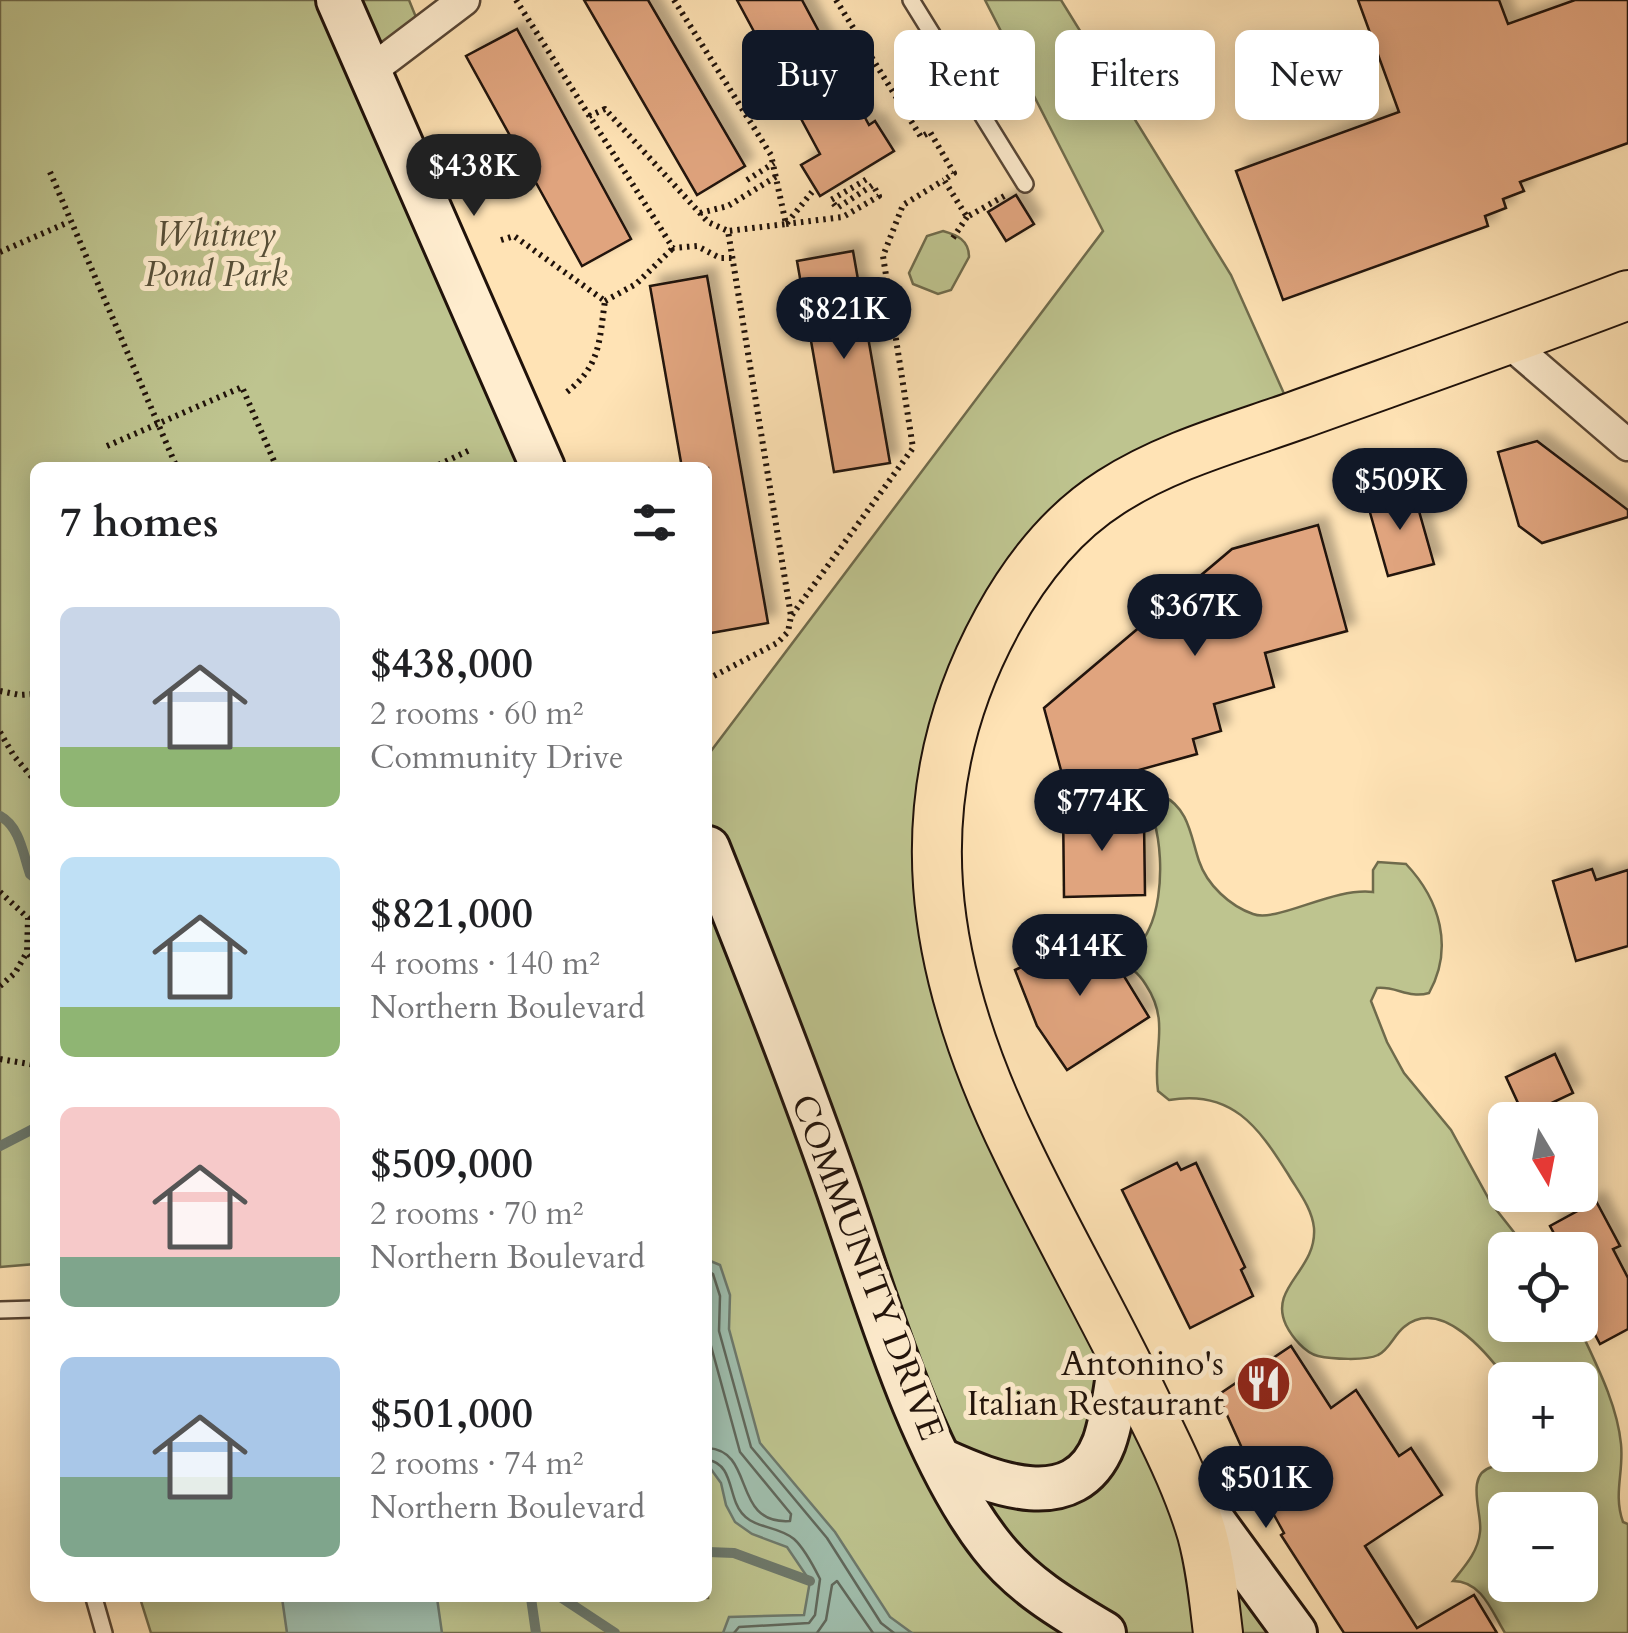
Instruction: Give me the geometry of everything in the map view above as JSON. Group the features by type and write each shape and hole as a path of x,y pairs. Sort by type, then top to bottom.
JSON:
{"main road":[{"path":"338,0 540,462"},
{"path":"1218,1633 1202,1535 1184,1480 1122,1351 1015,1148 971,1048 950,977 938,901 934,839 956,716 979,655 1010,598 1060,532 1109,493 1169,461 1628,294"},
{"name":"COMMUNITY DRIVE","path":"712,858 832,1171 899,1360 941,1460 981,1531 1014,1571 1050,1601 1104,1633"},
{"path":"941,1460 1014,1488 1050,1488 1081,1474 1106,1439 1122,1351"},
{"path":"1184,1480 1295,1633"}],"street":[{"path":"369,72 464,0"},
{"path":"1507,341 1628,445"}],"lane":[{"path":"912,0 1025,184"},
{"path":"0,1310 30,1309"},
{"path":"95,1602 104,1633"}],"path":[{"path":"516,0 673,248"},
{"path":"674,0 774,163 786,224"},
{"path":"791,616 913,448 882,256 903,205 954,173 930,132 921,137 836,0"},
{"path":"589,116 605,109 708,222 728,230 843,217 879,196 873,185 836,208 832,200 866,178"},
{"path":"747,180 774,163"},
{"path":"50,172 174,462"},
{"path":"700,213 728,206 777,176"},
{"path":"944,180 967,217"},
{"path":"953,238 967,217 1025,184"},
{"path":"786,224 812,192"},
{"path":"0,252 69,222"},
{"path":"712,677 777,643 788,632 791,616 728,230"},
{"path":"501,240 514,236 605,301"},
{"path":"605,301 636,284 673,248 698,246 720,258 732,258"},
{"path":"567,392 582,381 595,361 605,301"},
{"path":"107,446 242,387 275,462"},
{"path":"445,462 472,450"},
{"path":"0,690 30,694"},
{"path":"0,732 30,775"},
{"path":"0,892 30,920"},
{"path":"0,986 15,973 27,952 30,934"},
{"path":"27,952 30,956"},
{"path":"0,1059 30,1064"}],"green space":[{"name":"Whitney Pond Park","path":"0,0 409,0 422,32 370,71 541,462 30,462 30,1264 0,1267"},
{"path":"985,0 1061,0 1080,30 1055,30 1055,120 1135,120 1231,275 1294,416 1169,461 1010,598 935,839 1015,1148 1295,1633 151,1633 141,1602 712,1602 712,750 1103,231 1035,98 1035,30 1000,30"},
{"path":"943,231 961,239 969,257 951,290 938,294 913,284 909,273 927,236"},
{"path":"1140,791 1172,801 1188,824 1208,878 1228,900 1253,914 1276,914 1341,895 1373,892 1373,870 1378,862 1406,864 1418,878 1440,925 1437,976 1429,993 1377,988 1371,1001 1404,1073 1451,1130 1488,1198 1488,1212 1498,1212 1514,1232 1488,1232 1488,1342 1586,1342 1595,1362 1493,1362 1462,1332 1433,1319 1418,1319 1404,1327 1385,1350 1373,1357 1331,1358 1313,1354 1299,1344 1282,1312 1283,1300 1313,1243 1314,1228 1308,1207 1265,1141 1240,1115 1210,1100 1169,1100 1158,1091 1158,1012 1137,973 1116,963 1146,934 1154,914 1160,858 1154,820"},
{"path":"1598,1370 1615,1413 1621,1444 1619,1502 1623,1522 1628,1524 1628,1633 1505,1633 1479,1592 1453,1581 1479,1539 1477,1486 1484,1471 1598,1472"}],"water":[{"path":"712,1262 720,1265 730,1295 729,1329 760,1443 835,1532 890,1617 912,1633 723,1633 729,1617 804,1615 810,1581 787,1547 752,1534 735,1522 721,1483 712,1471"},
{"path":"283,1602 438,1602 442,1633 287,1633"}],"building":[{"path":"584,0 648,0 745,166 697,195"},
{"path":"737,0 802,0 818,30 753,30"},
{"path":"1358,0 1499,0 1508,24 1575,0 1628,0 1628,143 1520,182 1524,191 1503,199 1506,208 1485,216 1488,226 1283,300 1236,171 1399,112 1379,57 1379,30 1369,30"},
{"path":"517,29 631,239 582,266 466,56"},
{"path":"802,120 866,120 869,125 875,121 894,151 820,196 801,165 820,154"},
{"path":"1016,195 1034,224 1006,241 988,212"},
{"path":"853,251 890,463 834,472 797,261"},
{"path":"707,276 768,623 712,633 712,462 681,462 650,286"},
{"path":"1537,441 1628,510 1628,517 1542,543 1519,526 1498,452"},
{"path":"1413,490 1434,564 1388,576 1367,502"},
{"path":"1318,525 1347,631 1265,653 1274,687 1214,704 1221,731 1193,739 1197,754 1063,791 1044,708 1232,549"},
{"path":"1063,802 1144,821 1145,895 1064,897"},
{"path":"1592,869 1596,880 1628,870 1628,946 1576,961 1553,881"},
{"path":"1097,932 1149,1017 1067,1070 1037,1026 1015,970"},
{"path":"1555,1054 1573,1093 1554,1102 1518,1102 1506,1077"},
{"path":"1177,1163 1181,1170 1196,1163 1245,1267 1241,1270 1253,1296 1190,1328 1122,1190"},
{"path":"1598,1205 1620,1246 1613,1249 1628,1278 1628,1329 1600,1344 1598,1340 1598,1232 1553,1232 1550,1226 1576,1212 1598,1212"},
{"path":"1291,1346 1331,1408 1356,1390 1399,1456 1411,1448 1442,1495 1365,1546 1417,1628 1474,1595 1497,1633 1344,1633 1281,1535 1284,1533 1248,1468 1218,1395"}],"waterway":[{"path":"0,816 16,834 30,874"},
{"path":"0,1146 30,1131"},
{"path":"712,1552 734,1553 810,1581"},
{"path":"532,1602 536,1633"},
{"path":"568,1602 615,1633"}],"place":[{"name":"Antonino's Italian Restaurant","path":"1263,1383"}]}
